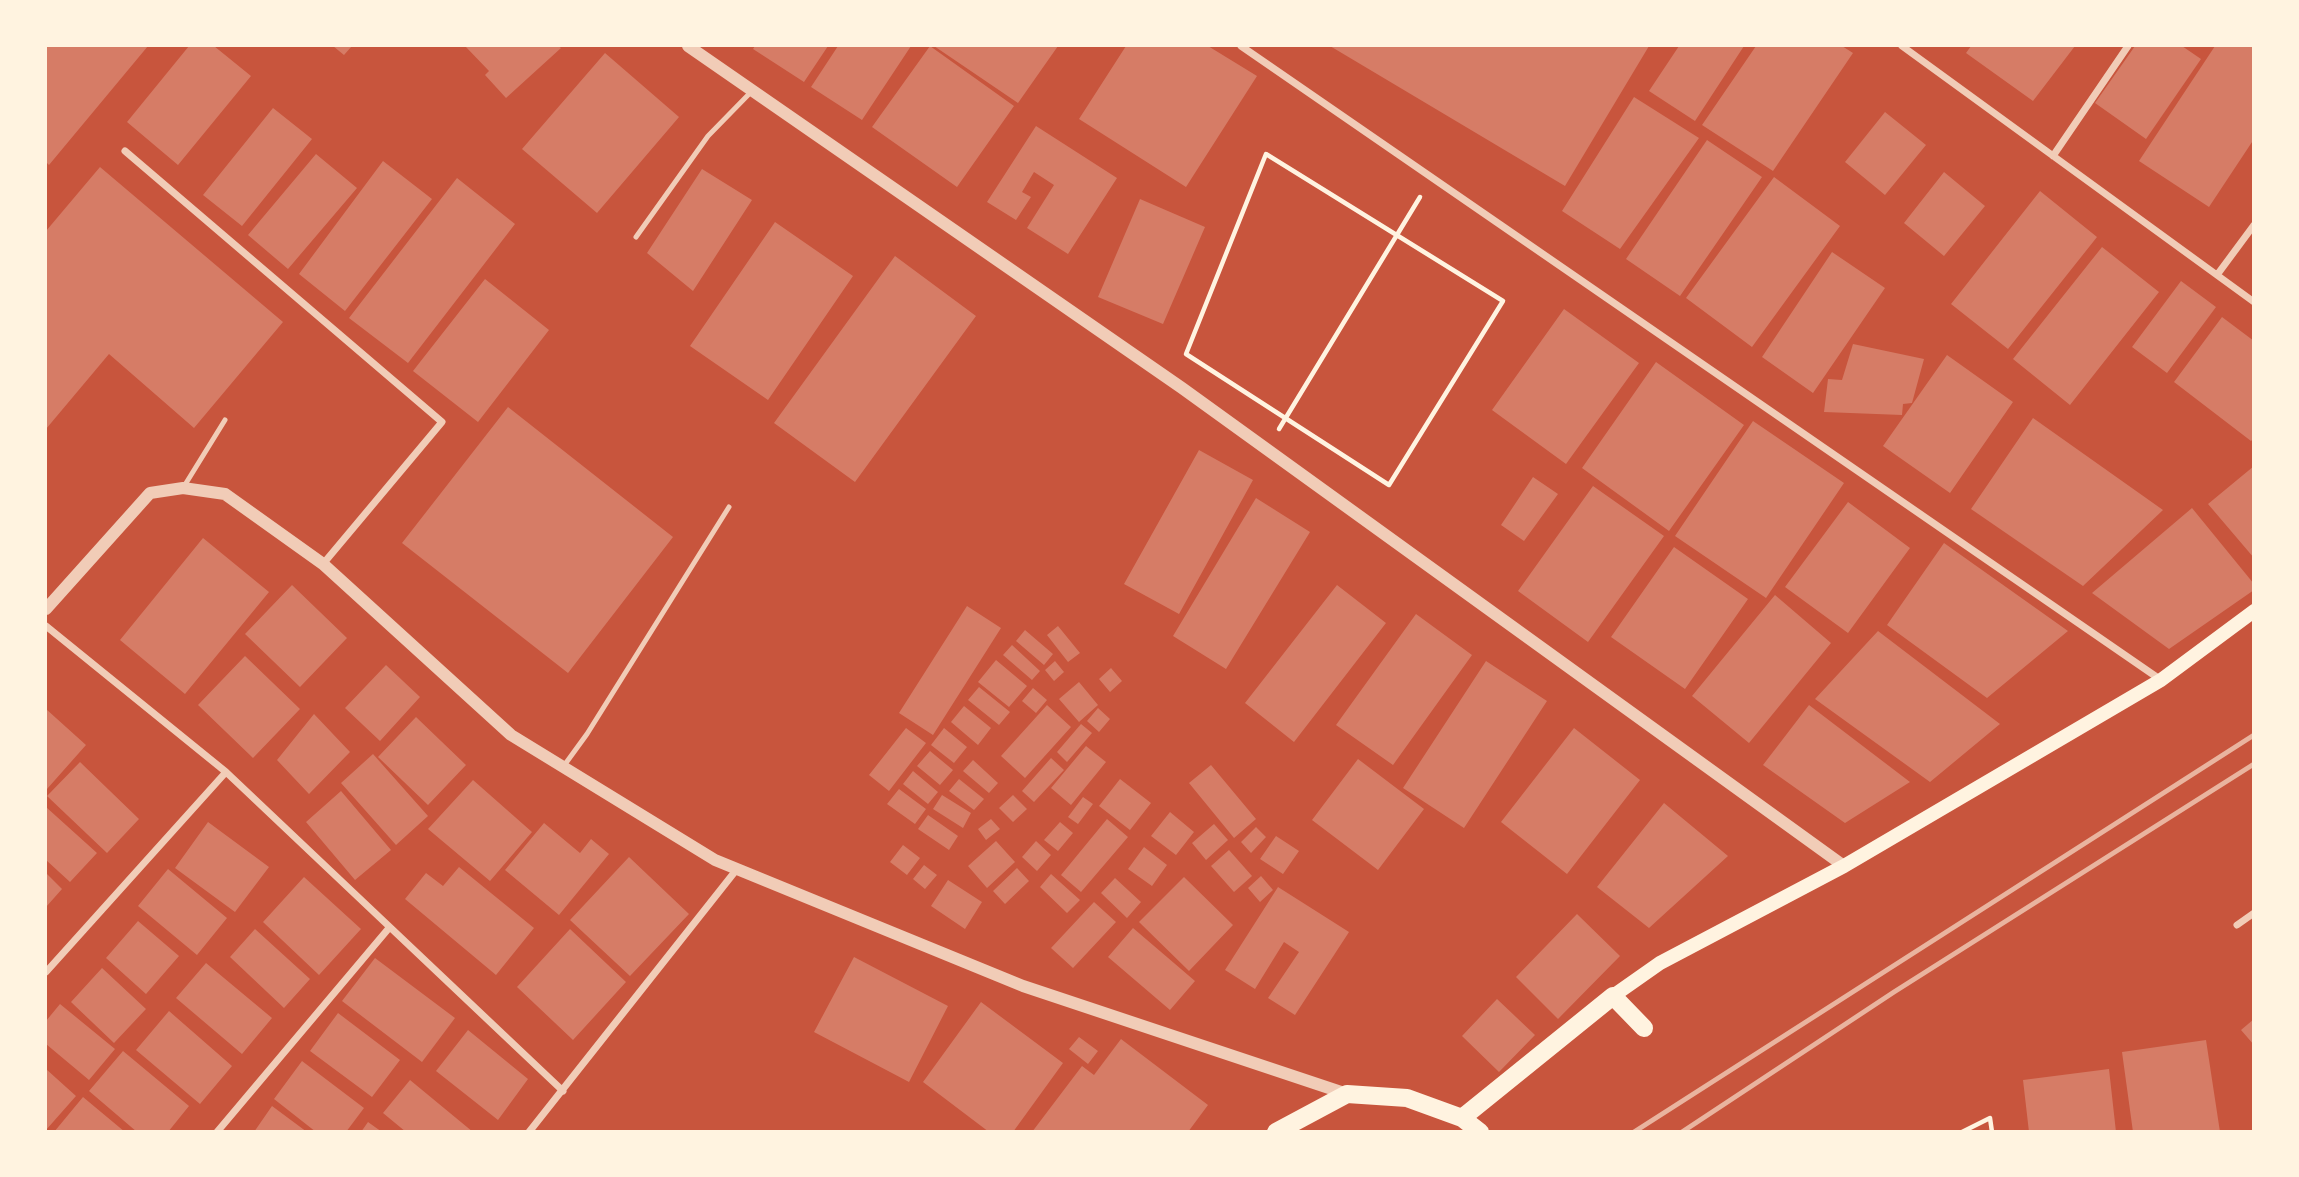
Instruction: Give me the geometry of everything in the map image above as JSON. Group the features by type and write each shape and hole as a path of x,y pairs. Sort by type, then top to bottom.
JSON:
{"main road":[{"path":"1462,1118 1613,996 1660,963 1844,866 2161,680 2253,611"},
{"path":"1613,996 1644,1028"},
{"path":"1276,1132 1347,1094 1407,1098 1462,1118 1479,1132"}],"street":[{"path":"688,46 1182,388 1844,866"},
{"path":"1241,46 2161,680"},
{"path":"1902,46 2253,302"},
{"path":"2053,156 2128,46"},
{"path":"125,151 442,422 323,564"},
{"path":"2217,275 2253,225"},
{"path":"46,610 150,492 183,488 225,494 323,564 511,735 715,860 1023,986 1347,1094"},
{"path":"46,626 226,772 563,1091"},
{"path":"46,972 226,772"},
{"path":"529,1132 737,869"},
{"path":"2237,925 2253,913"},
{"path":"217,1132 389,929"}],"lane":[{"path":"636,237 708,136 753,90"},
{"path":"183,488 225,420"},
{"path":"563,767 587,734 729,507"}],"path":[{"path":"1266,154 1503,301 1390,485 1285,418 1186,354 1266,154"},
{"path":"1285,418 1431,179"},
{"path":"1962,1132 1990,1118 1992,1132"}],"building":[{"path":"46,46 148,46 49,165 46,162"},
{"path":"189,46 214,46 251,76 178,165 127,122"},
{"path":"333,46 352,46 344,55"},
{"path":"465,46 561,48 506,98 485,75 489,71"},
{"path":"755,46 828,46 804,82 753,49"},
{"path":"838,46 911,46 862,120 811,87"},
{"path":"930,46 1014,106 957,187 872,127"},
{"path":"934,46 1058,46 1018,103"},
{"path":"1126,46 1208,46 1257,76 1186,187 1079,119"},
{"path":"1330,46 1649,46 1565,186"},
{"path":"1679,46 1744,46 1695,121 1649,91"},
{"path":"1756,46 1842,46 1853,53 1773,171 1702,125"},
{"path":"1971,46 2075,46 2033,101 1966,53"},
{"path":"2135,46 2182,46 2201,59 2146,139 2095,103"},
{"path":"2215,46 2254,46 2254,139 2209,207 2139,161"},
{"path":"605,53 679,117 597,213 522,149"},
{"path":"1634,97 1699,138 1620,249 1562,211"},
{"path":"273,108 312,139 242,226 203,195"},
{"path":"1885,112 1926,145 1885,195 1845,162"},
{"path":"1036,126 1117,178 1068,254 1027,228 1054,185 1034,172 1022,192 1031,197 1016,220 987,202"},
{"path":"1707,140 1762,177 1680,296 1626,259"},
{"path":"316,154 357,188 288,269 248,235"},
{"path":"383,161 432,199 345,311 299,274"},
{"path":"100,167 283,322 194,428 109,354 46,429 46,231"},
{"path":"702,169 752,200 693,291 647,253"},
{"path":"1944,172 1985,206 1944,256 1904,223"},
{"path":"1774,177 1840,226 1752,347 1686,298"},
{"path":"457,178 515,224 408,363 349,318"},
{"path":"2040,191 2097,237 2008,349 1951,304"},
{"path":"1140,199 1205,227 1163,324 1098,297"},
{"path":"775,222 853,276 768,400 690,346"},
{"path":"2102,247 2159,292 2070,405 2013,359"},
{"path":"1832,252 1885,288 1813,393 1762,357"},
{"path":"895,256 976,316 855,482 774,423"},
{"path":"485,279 549,330 478,422 413,371"},
{"path":"2181,281 2216,307 2167,373 2132,347"},
{"path":"1564,309 1639,363 1566,464 1492,410"},
{"path":"2222,317 2254,341 2254,438 2251,441 2174,382"},
{"path":"1853,344 1924,359 1912,403 1903,404 1902,415 1824,412 1828,379 1842,380"},
{"path":"1947,355 2013,402 1950,493 1883,446"},
{"path":"1656,362 1744,425 1669,531 1582,468"},
{"path":"508,407 673,537 568,673 402,543"},
{"path":"2033,418 2163,510 2083,586 1971,509"},
{"path":"1753,421 1844,483 1766,598 1675,536"},
{"path":"1199,450 1253,480 1179,614 1124,584"},
{"path":"2254,466 2254,558 2208,504"},
{"path":"1533,477 1558,494 1524,541 1501,525"},
{"path":"1593,486 1664,536 1588,642 1518,591"},
{"path":"1256,498 1310,532 1226,669 1173,636"},
{"path":"1848,502 1910,548 1848,633 1785,587"},
{"path":"2192,508 2254,584 2254,590 2169,649 2092,593"},
{"path":"203,538 269,592 185,694 120,640"},
{"path":"1944,543 2068,631 1987,698 1887,625"},
{"path":"1674,547 1748,599 1685,689 1611,637"},
{"path":"292,585 347,638 300,687 245,634"},
{"path":"1337,585 1386,623 1294,742 1245,703"},
{"path":"1775,595 1831,643 1749,743 1692,696"},
{"path":"967,606 1001,628 933,735 899,713"},
{"path":"1416,614 1472,655 1393,765 1336,725"},
{"path":"1058,626 1080,653 1068,662 1047,635"},
{"path":"1025,630 1053,654 1044,665 1016,641"},
{"path":"1878,631 2000,724 1930,782 1815,699"},
{"path":"1012,645 1040,671 1032,680 1003,655"},
{"path":"245,656 300,709 253,758 198,705"},
{"path":"996,660 1027,686 1009,707 978,682"},
{"path":"1055,661 1064,672 1054,681 1045,670"},
{"path":"1486,661 1547,701 1464,828 1403,788"},
{"path":"386,665 420,697 380,741 345,708"},
{"path":"1111,668 1122,681 1110,692 1099,679"},
{"path":"1079,682 1098,705 1079,722 1059,699"},
{"path":"979,687 1010,712 999,725 968,700"},
{"path":"1033,688 1047,700 1036,713 1022,701"},
{"path":"1047,705 1071,727 1025,778 1001,756"},
{"path":"1809,705 1910,782 1845,823 1763,765"},
{"path":"964,706 991,728 978,745 951,722"},
{"path":"1098,708 1110,719 1099,732 1087,721"},
{"path":"46,709 86,745 47,789 46,788"},
{"path":"314,714 350,752 309,794 277,760"},
{"path":"416,717 466,765 428,805 378,757"},
{"path":"1081,724 1092,733 1067,762 1057,752"},
{"path":"906,728 926,743 889,791 869,775"},
{"path":"944,728 967,747 954,763 931,745"},
{"path":"1574,728 1640,780 1567,874 1501,822"},
{"path":"1086,746 1106,762 1071,805 1051,788"},
{"path":"930,751 953,770 940,785 917,766"},
{"path":"373,754 428,816 396,845 341,783"},
{"path":"1051,758 1064,770 1034,802 1022,791"},
{"path":"1358,759 1424,809 1378,870 1312,820"},
{"path":"973,760 998,783 989,793 963,771"},
{"path":"80,762 139,819 107,853 47,796"},
{"path":"1211,765 1256,819 1234,838 1189,783"},
{"path":"913,771 938,792 928,804 903,784"},
{"path":"959,779 984,799 974,810 949,791"},
{"path":"1120,779 1151,803 1130,830 1099,806"},
{"path":"473,780 532,832 490,881 428,829"},
{"path":"899,789 926,809 915,824 887,804"},
{"path":"341,791 391,850 355,880 306,822"},
{"path":"942,795 971,813 963,828 933,809"},
{"path":"1013,795 1027,809 1013,822 999,808"},
{"path":"1083,797 1093,804 1078,824 1068,817"},
{"path":"1664,803 1728,856 1649,928 1597,887"},
{"path":"46,807 97,853 70,882 46,860"},
{"path":"1170,812 1194,832 1176,855 1151,836"},
{"path":"928,815 958,836 949,850 918,829"},
{"path":"991,819 1000,829 986,840 978,829"},
{"path":"1107,819 1128,837 1081,892 1061,875"},
{"path":"208,822 269,867 235,912 175,868"},
{"path":"1060,822 1073,833 1058,851 1044,840"},
{"path":"544,823 580,853 591,839 609,854 559,915 505,870"},
{"path":"1214,824 1228,840 1206,860 1192,843"},
{"path":"1256,827 1266,837 1251,853 1241,842"},
{"path":"1276,836 1299,851 1283,874 1260,859"},
{"path":"996,841 1015,862 987,888 968,866"},
{"path":"1036,841 1051,855 1037,871 1022,857"},
{"path":"903,845 920,858 907,875 890,862"},
{"path":"1144,847 1167,865 1152,886 1128,869"},
{"path":"1229,850 1252,876 1234,892 1211,866"},
{"path":"629,857 689,914 630,976 570,920"},
{"path":"924,865 937,875 925,889 913,879"},
{"path":"459,867 534,928 496,975 405,899 426,873 443,886"},
{"path":"1017,868 1029,881 1005,904 993,891"},
{"path":"168,869 227,918 197,955 138,906"},
{"path":"46,873 62,889 46,907"},
{"path":"1051,874 1080,900 1067,913 1040,887"},
{"path":"1261,876 1273,890 1260,902 1248,888"},
{"path":"304,877 361,929 319,975 263,922"},
{"path":"1184,877 1233,925 1189,971 1139,922"},
{"path":"1115,878 1141,902 1127,918 1101,893"},
{"path":"948,880 982,902 965,929 931,906"},
{"path":"1278,887 1349,932 1295,1015 1268,998 1299,952 1284,942 1255,989 1225,970"},
{"path":"1094,902 1116,922 1073,968 1051,948"},
{"path":"1577,914 1620,956 1558,1019 1516,977"},
{"path":"138,921 179,956 146,994 106,958"},
{"path":"1133,928 1195,981 1170,1010 1108,957"},
{"path":"255,929 310,979 284,1008 230,957"},
{"path":"570,929 626,982 573,1040 517,987"},
{"path":"854,957 948,1006 909,1082 814,1032"},
{"path":"375,958 455,1018 422,1062 342,1001"},
{"path":"206,963 272,1018 242,1054 176,998"},
{"path":"102,968 146,1009 114,1043 71,1002"},
{"path":"1497,999 1535,1035 1499,1072 1462,1036"},
{"path":"981,1002 1063,1063 1013,1132 989,1132 923,1082"},
{"path":"60,1004 115,1049 89,1080 46,1044 46,1021"},
{"path":"169,1011 232,1066 200,1104 136,1050"},
{"path":"338,1013 400,1060 372,1097 310,1051"},
{"path":"2254,1019 2254,1045 2241,1030"},
{"path":"468,1030 528,1079 498,1120 436,1071"},
{"path":"1079,1037 1098,1051 1088,1064 1069,1049"},
{"path":"1121,1039 1208,1105 1188,1132 1032,1132 1082,1066 1094,1075"},
{"path":"2206,1040 2220,1132 2133,1132 2122,1052"},
{"path":"123,1051 189,1106 168,1132 137,1132 89,1091"},
{"path":"302,1061 364,1108 346,1132 316,1132 274,1099"},
{"path":"46,1069 76,1096 46,1130"},
{"path":"2109,1069 2116,1132 2029,1132 2023,1080"},
{"path":"410,1080 473,1132 406,1132 383,1113"},
{"path":"83,1097 125,1132 54,1132"},
{"path":"272,1106 307,1132 254,1132"},
{"path":"368,1122 382,1132 361,1132"}],"railway":[{"path":"1634,1132 2254,735"},
{"path":"1682,1132 1894,992 2254,764"}]}
